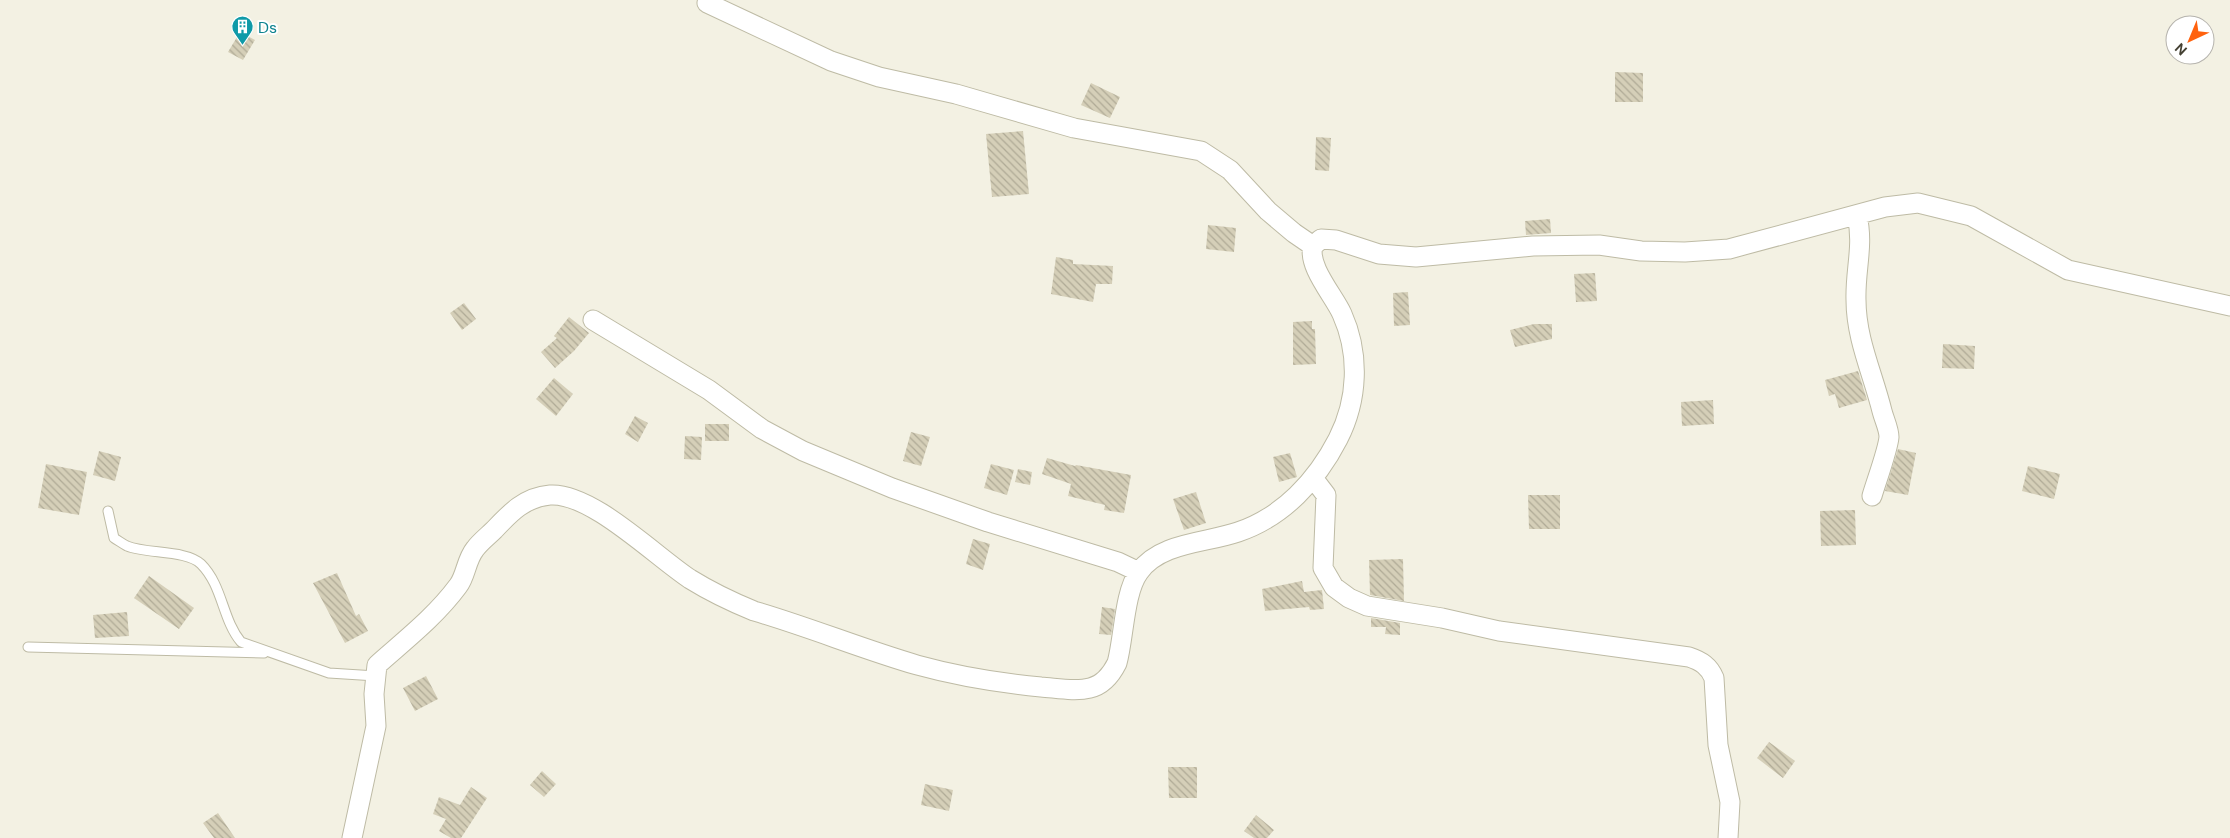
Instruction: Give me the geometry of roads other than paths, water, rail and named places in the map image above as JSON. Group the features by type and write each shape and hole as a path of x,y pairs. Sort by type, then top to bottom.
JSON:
{"street":[{"path":"707,4 831,61 879,77 956,94 1074,128 1201,151 1230,170 1268,211 1313,246"},
{"path":"352,838 376,726 374,694 377,666 447,601 460,584 465,566 475,549 513,510 530,499 549,495 573,497 604,515 688,577 730,601 916,665 996,682 1082,689 1090,688 1106,680 1118,663 1123,642 1130,590 1139,572 1155,556 1183,546 1238,532 1269,518 1291,501 1313,478 1338,439 1348,416 1354,381 1352,346 1342,314 1312,258 1313,246 1316,242 1326,238 1379,254 1416,257 1533,246 1599,244 1641,251 1685,252 1729,249 1885,208 1918,203 1971,216 2068,270 2230,306"},
{"path":"1856,216 1860,231 1861,255 1856,299 1859,331 1864,356 1872,374 1889,437 1872,496"},
{"path":"593,320 709,390 762,429 803,451 910,495 988,522 1118,562 1139,572"},
{"path":"1313,478 1326,495 1323,568 1334,587 1349,598 1367,606 1442,618 1499,631 1689,657 1700,661 1710,669 1714,678 1718,744 1730,802 1728,838"}],"lane":[{"path":"108,511 114,538 128,546 180,556 200,562 222,600 232,631 241,642 329,673 376,676"},
{"path":"28,648 271,653"}],"place":[{"name":"Ds","path":"242,46"}]}
